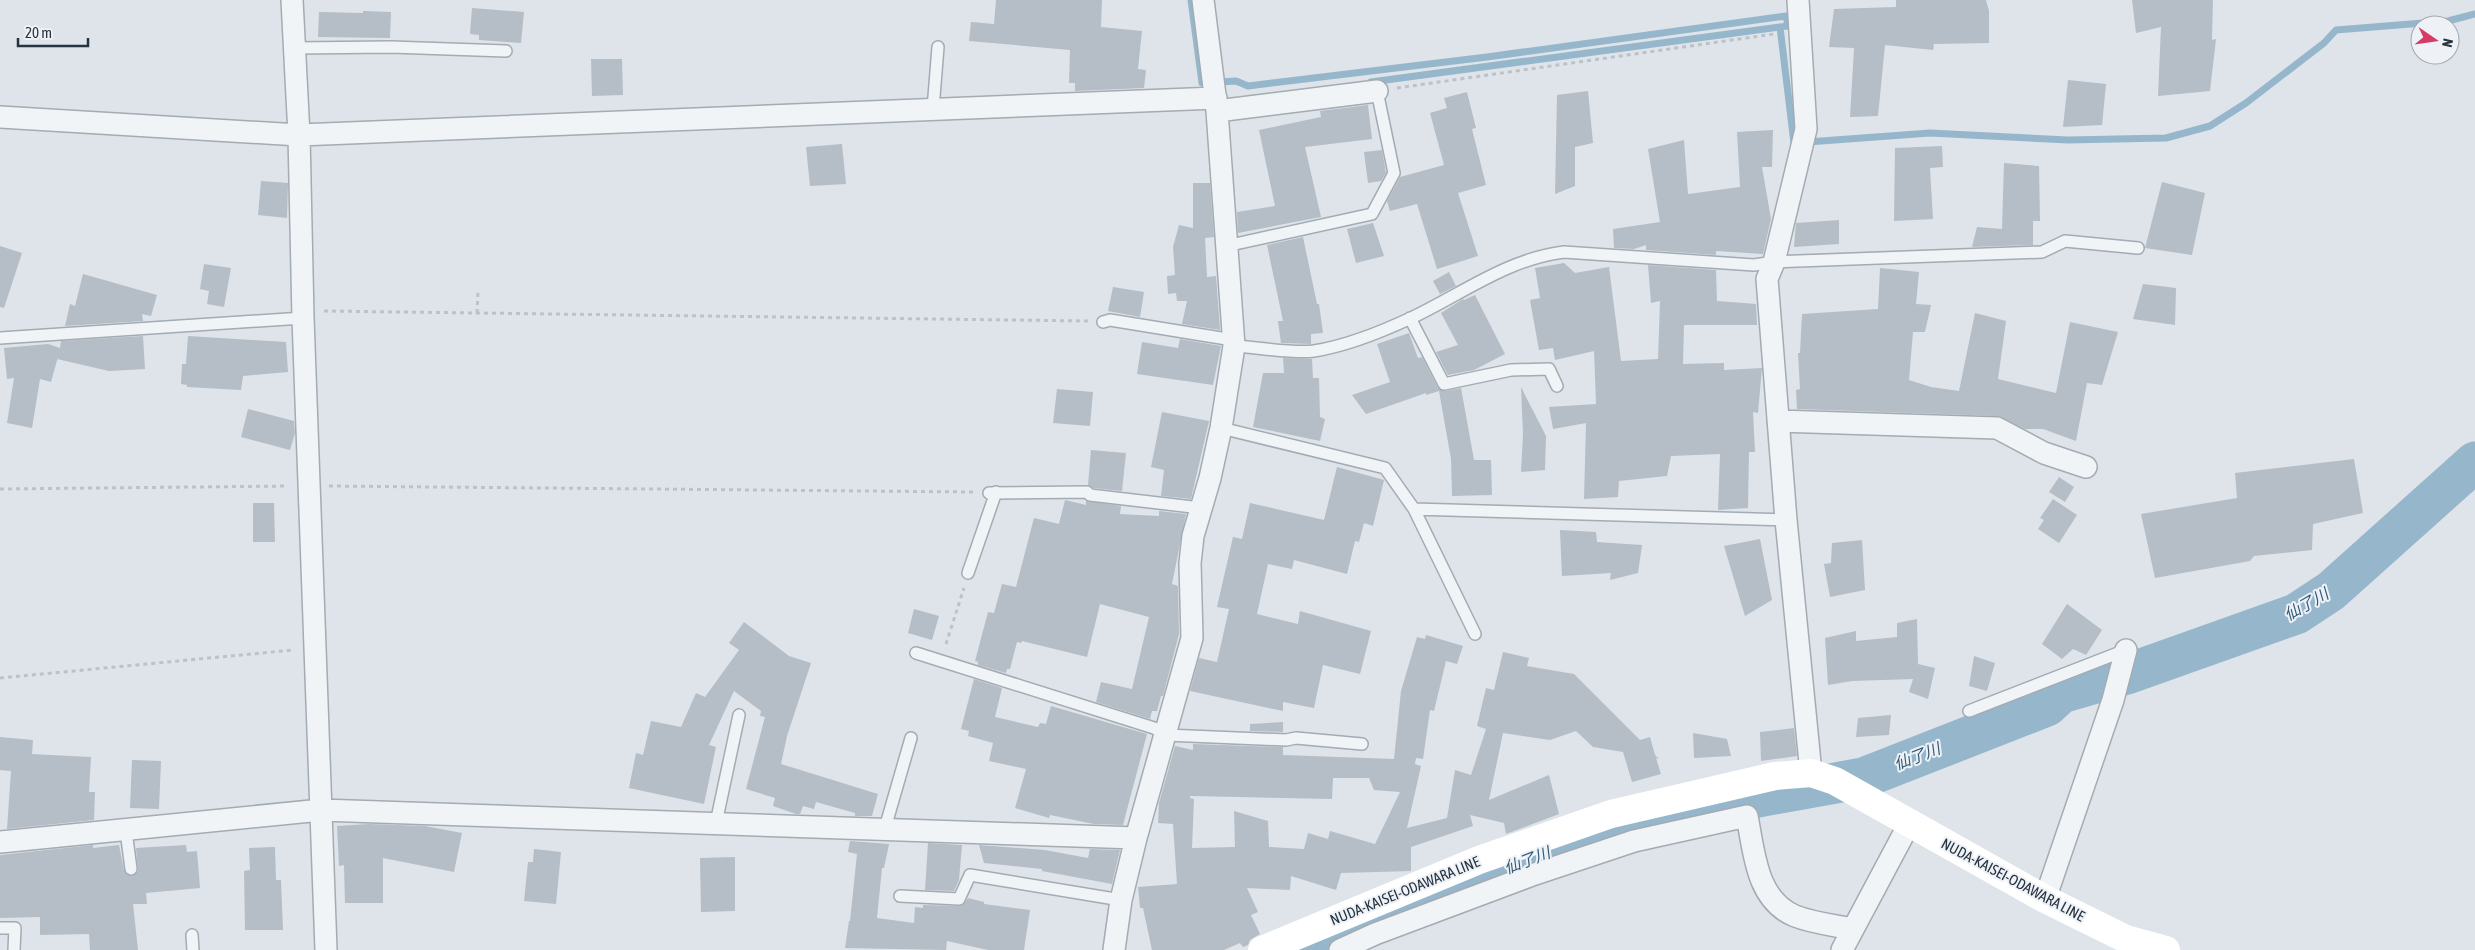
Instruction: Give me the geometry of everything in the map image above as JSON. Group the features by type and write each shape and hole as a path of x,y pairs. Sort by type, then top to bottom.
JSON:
{"main road":[{"name":"NUDA-KAISEI-ODAWARA LINE","path":"1262,950 1479,860 1611,814 1775,776 1811,773 1835,781 1866,797 1909,824 2045,898 2126,939 2166,950"}],"street":[{"path":"292,0 299,135 303,314 326,950"},
{"path":"1114,950 1121,900 1136,838 1192,638 1190,563 1193,536 1210,478 1221,428 1234,343 1216,101 1203,0"},
{"path":"1798,0 1806,128 1774,262 1767,279 1786,520 1811,773"},
{"path":"0,117 299,135 932,109 1216,101 1377,91"},
{"path":"1778,422 1997,428 2044,453 2086,467"},
{"path":"2045,898 2113,700 2126,650"},
{"path":"0,842 126,831 322,810 716,822 1136,838"},
{"path":"1340,950 1376,934 1526,878 1634,841 1747,816 1759,873 1765,890 1779,905 1794,916 1852,929"},
{"path":"1842,950 1909,824"}],"lane":[{"path":"294,48 391,47 506,51"},
{"path":"932,109 938,47"},
{"path":"1226,246 1372,214 1394,174 1377,91"},
{"path":"1103,322 1110,320 1234,343 1311,351 1335,346 1410,318 1505,268 1539,255 1564,252 1754,266 1774,262 2042,252 2065,241 2138,248"},
{"path":"0,338 303,314"},
{"path":"1410,318 1444,384 1511,370 1549,369 1557,386"},
{"path":"1221,428 1385,468 1414,509 1475,634"},
{"path":"968,573 992,492 1087,492 1090,495 1201,508"},
{"path":"1414,509 1786,520"},
{"path":"1970,711 2126,650"},
{"path":"916,653 1145,725 1166,735 1286,740 1296,738 1362,744"},
{"path":"716,822 739,715"},
{"path":"886,828 911,738"},
{"path":"126,831 131,869"},
{"path":"900,896 959,899 970,875 1121,900"},
{"path":"0,928 15,928 14,950"},
{"path":"192,935 193,950"}],"path":[{"path":"1377,91 1774,34"},
{"path":"477,313 478,291"},
{"path":"303,314 477,313 1103,322"},
{"path":"0,489 310,486 640,487 992,492"},
{"path":"941,661 968,573"},
{"path":"0,678 124,664 316,649"}],"building":[{"path":"996,0 1102,0 1101,27 1142,31 1138,69 1146,70 1144,88 1075,91 1075,83 1069,83 1070,50 969,41 971,22 994,24"},
{"path":"1896,0 1986,0 1989,11 1989,43 1934,44 1933,50 1885,45 1878,116 1850,117 1854,48 1829,47 1834,9 1896,7"},
{"path":"2132,0 2213,0 2212,40 2216,39 2210,91 2158,96 2161,27 2136,33"},
{"path":"472,8 524,12 521,43 479,40 479,35 470,34"},
{"path":"363,11 391,12 390,38 318,37 319,12 363,13"},
{"path":"591,59 622,59 623,95 592,96"},
{"path":"2068,80 2106,84 2102,125 2063,127"},
{"path":"1588,91 1593,143 1575,147 1575,186 1555,194 1557,95"},
{"path":"1467,92 1476,128 1472,129 1486,185 1458,193 1478,256 1437,269 1417,204 1390,211 1387,201 1400,177 1444,165 1430,113 1447,108 1444,98"},
{"path":"1368,105 1372,139 1305,147 1321,217 1238,233 1237,212 1275,206 1259,130 1321,117 1320,111"},
{"path":"1773,130 1772,167 1762,167 1771,219 1763,254 1716,251 1716,255 1646,250 1646,245 1634,249 1614,248 1613,229 1660,222 1648,149 1684,140 1688,194 1740,187 1737,132"},
{"path":"842,144 846,184 810,186 806,147"},
{"path":"1942,146 1943,167 1930,168 1933,219 1894,221 1895,148"},
{"path":"1382,150 1386,173 1381,181 1368,183 1364,152"},
{"path":"2004,163 2039,166 2040,221 2033,221 2033,245 1972,247 1977,227 2002,229"},
{"path":"261,181 288,183 287,218 258,215"},
{"path":"2162,182 2205,193 2192,255 2145,248"},
{"path":"1193,183 1210,183 1214,237 1205,238 1207,277 1216,276 1220,330 1182,324 1187,301 1177,301 1176,293 1168,294 1167,276 1175,275 1173,247 1179,225 1193,228"},
{"path":"1839,220 1839,244 1794,247 1796,223"},
{"path":"1373,223 1384,256 1356,263 1347,229"},
{"path":"1303,237 1317,304 1319,304 1323,333 1311,334 1311,344 1281,343 1278,321 1283,321 1267,245"},
{"path":"0,246 22,253 4,308 0,307"},
{"path":"1564,263 1575,273 1609,267 1621,361 1658,359 1660,301 1651,303 1648,265 1716,270 1717,301 1756,304 1757,325 1684,325 1683,364 1724,363 1724,370 1762,368 1758,413 1753,412 1755,452 1749,452 1748,508 1718,510 1720,454 1671,456 1667,476 1619,481 1618,497 1584,499 1586,423 1553,429 1549,407 1596,404 1594,351 1555,360 1553,348 1539,350 1530,300 1540,298 1535,268"},
{"path":"204,264 231,268 224,307 207,304 209,291 200,289"},
{"path":"1880,268 1919,272 1916,304 1931,305 1925,332 1913,332 1909,380 1931,387 1959,391 1975,313 2006,321 1998,379 2056,393 2070,322 2118,332 2102,385 2087,383 2076,441 2043,429 2025,429 1997,416 1797,409 1796,390 1800,389 1798,353 1800,353 1802,314 1878,309"},
{"path":"1449,272 1456,286 1440,294 1433,281"},
{"path":"83,274 157,295 151,316 142,314 143,321 65,326 70,304 75,306"},
{"path":"2143,284 2176,288 2175,325 2133,319"},
{"path":"1113,287 1144,292 1140,317 1108,311"},
{"path":"1475,295 1505,354 1474,370 1448,375 1436,352 1458,345 1441,313 1463,299"},
{"path":"1409,333 1418,358 1422,357 1438,388 1445,391 1461,388 1474,460 1491,460 1492,495 1452,496 1451,459 1439,391 1426,395 1426,393 1366,414 1352,395 1390,382 1377,344"},
{"path":"143,336 145,369 109,371 57,359 51,382 40,379 32,428 7,423 14,378 7,379 4,348 48,344 60,348 61,341"},
{"path":"188,336 286,342 288,372 243,376 241,390 187,387 187,385 181,384 182,364 186,364"},
{"path":"1180,339 1221,346 1213,385 1137,374 1142,342 1178,348"},
{"path":"1283,358 1312,359 1313,378 1319,378 1320,417 1325,419 1320,441 1253,427 1263,373 1284,373"},
{"path":"1521,387 1546,436 1545,470 1521,472 1523,434"},
{"path":"1057,389 1093,392 1090,426 1053,423"},
{"path":"248,409 294,421 295,433 290,450 241,437"},
{"path":"1162,412 1209,421 1191,499 1161,496 1164,470 1151,467"},
{"path":"1091,450 1126,453 1122,491 1093,488 1088,485"},
{"path":"2354,459 2363,513 2313,524 2312,550 2254,556 2250,561 2155,578 2141,514 2237,498 2235,473"},
{"path":"1337,467 1384,480 1373,526 1364,523 1359,542 1355,541 1347,574 1294,560 1292,569 1268,564 1257,614 1298,624 1300,611 1371,631 1360,674 1323,665 1314,708 1283,702 1283,711 1190,691 1199,658 1217,662 1229,609 1217,607 1233,537 1242,539 1250,503 1324,520"},
{"path":"2059,477 2074,487 2065,502 2049,492"},
{"path":"2053,499 2077,515 2059,543 2038,529 2044,520 2040,518"},
{"path":"1065,500 1086,505 1086,501 1121,506 1120,514 1159,516 1159,511 1186,514 1172,584 1178,586 1179,634 1163,696 1161,696 1157,711 1152,711 1150,719 1096,702 1101,682 1132,689 1149,617 1100,604 1087,657 1022,641 1021,643 1017,642 1010,669 1007,669 1006,673 978,665 978,662 975,661 988,612 994,613 1002,584 1016,587 1034,518 1059,524"},
{"path":"253,503 274,503 275,542 253,542"},
{"path":"1560,530 1596,532 1597,542 1642,545 1638,573 1610,580 1611,573 1562,576"},
{"path":"1760,539 1772,600 1745,616 1724,546"},
{"path":"1862,540 1865,590 1830,597 1824,564 1831,563 1832,543"},
{"path":"2067,604 2102,630 2086,655 2073,649 2062,659 2042,644"},
{"path":"914,609 939,616 932,640 908,633"},
{"path":"1917,619 1918,664 1935,668 1928,699 1909,692 1913,679 1852,681 1828,685 1825,638 1856,631 1856,641 1897,637 1897,623"},
{"path":"744,622 789,656 811,663 787,736 781,764 878,794 872,816 855,816 855,813 816,802 814,809 803,806 800,814 796,814 773,806 775,798 746,789 765,717 760,716 761,711 734,691 709,745 716,747 704,804 629,788 636,753 643,755 651,721 681,727 696,693 705,697 739,650 729,643"},
{"path":"1426,635 1463,646 1457,664 1446,661 1434,711 1430,710 1423,759 1416,758 1415,764 1421,766 1407,828 1447,818 1455,770 1471,775 1486,729 1477,726 1486,688 1494,690 1503,652 1529,658 1527,666 1574,674 1640,740 1650,737 1655,755 1659,759 1656,758 1661,774 1632,782 1623,752 1593,747 1576,731 1550,740 1503,733 1489,800 1549,775 1559,814 1506,834 1504,823 1470,815 1473,826 1411,847 1411,871 1341,873 1336,890 1291,876 1290,890 1247,888 1258,912 1251,915 1260,934 1250,940 1248,945 1243,947 1240,943 1224,950 1152,950 1143,908 1140,908 1138,887 1177,884 1173,824 1158,823 1159,803 1175,746 1193,750 1193,744 1283,747 1283,755 1394,759 1401,691 1417,637 1425,639","holes":["1333,778 1369,778 1374,790 1400,792 1375,844 1330,831 1328,839 1308,833 1304,849 1269,847 1268,821 1234,811 1235,847 1192,848 1194,799 1190,798 1190,796 1332,799"]},
{"path":"1974,656 1995,663 1987,691 1969,686"},
{"path":"974,679 1002,688 995,717 1038,727 1040,723 1046,724 1051,706 1147,734 1123,825 1094,824 1050,815 1049,818 1015,808 1026,769 989,761 993,743 968,736 969,731 961,729"},
{"path":"1891,715 1889,735 1856,737 1858,718"},
{"path":"1283,722 1283,732 1250,731 1250,724"},
{"path":"1794,728 1797,756 1761,761 1760,732"},
{"path":"1693,733 1727,739 1731,756 1694,758"},
{"path":"0,737 33,740 32,754 91,757 89,792 95,792 94,820 7,829 11,771 0,770"},
{"path":"132,760 161,761 159,809 130,808"},
{"path":"369,824 425,826 462,833 454,872 383,858 383,903 345,903 344,865 339,866 337,826"},
{"path":"850,841 889,844 884,868 882,868 877,918 914,923 915,907 923,908 923,905 959,906 963,905 968,898 984,902 984,904 1030,910 1024,950 988,950 947,941 946,950 845,948 850,921 857,854 848,852"},
{"path":"928,843 962,845 959,880 954,891 925,890"},
{"path":"93,845 93,848 119,845 124,870 131,876 138,871 136,848 186,845 187,852 197,851 200,888 146,893 147,904 133,904 138,950 90,950 89,934 40,935 40,917 0,918 0,855"},
{"path":"979,845 1045,850 1088,858 1090,849 1120,850 1112,884 1042,871 1042,869 984,863"},
{"path":"275,847 276,880 281,880 283,930 245,930 244,871 250,870 249,848"},
{"path":"534,849 561,852 556,904 524,901 528,862 533,862"},
{"path":"735,857 735,911 701,912 700,858"}],"waterway":[{"path":"1191,0 1202,83 1236,81 1248,86 1487,57 1786,16 1788,26 1780,27 1794,143 1930,133 2068,140 2166,138 2210,126 2246,103 2324,43 2336,30 2448,21 2475,14"},
{"path":"1371,82 1780,27"},
{"name":"仙了川","path":"1308,950 1394,911 1608,829 1747,799 1863,778 2047,706 2061,693 2130,673 2296,614 2331,591 2475,462"}]}
